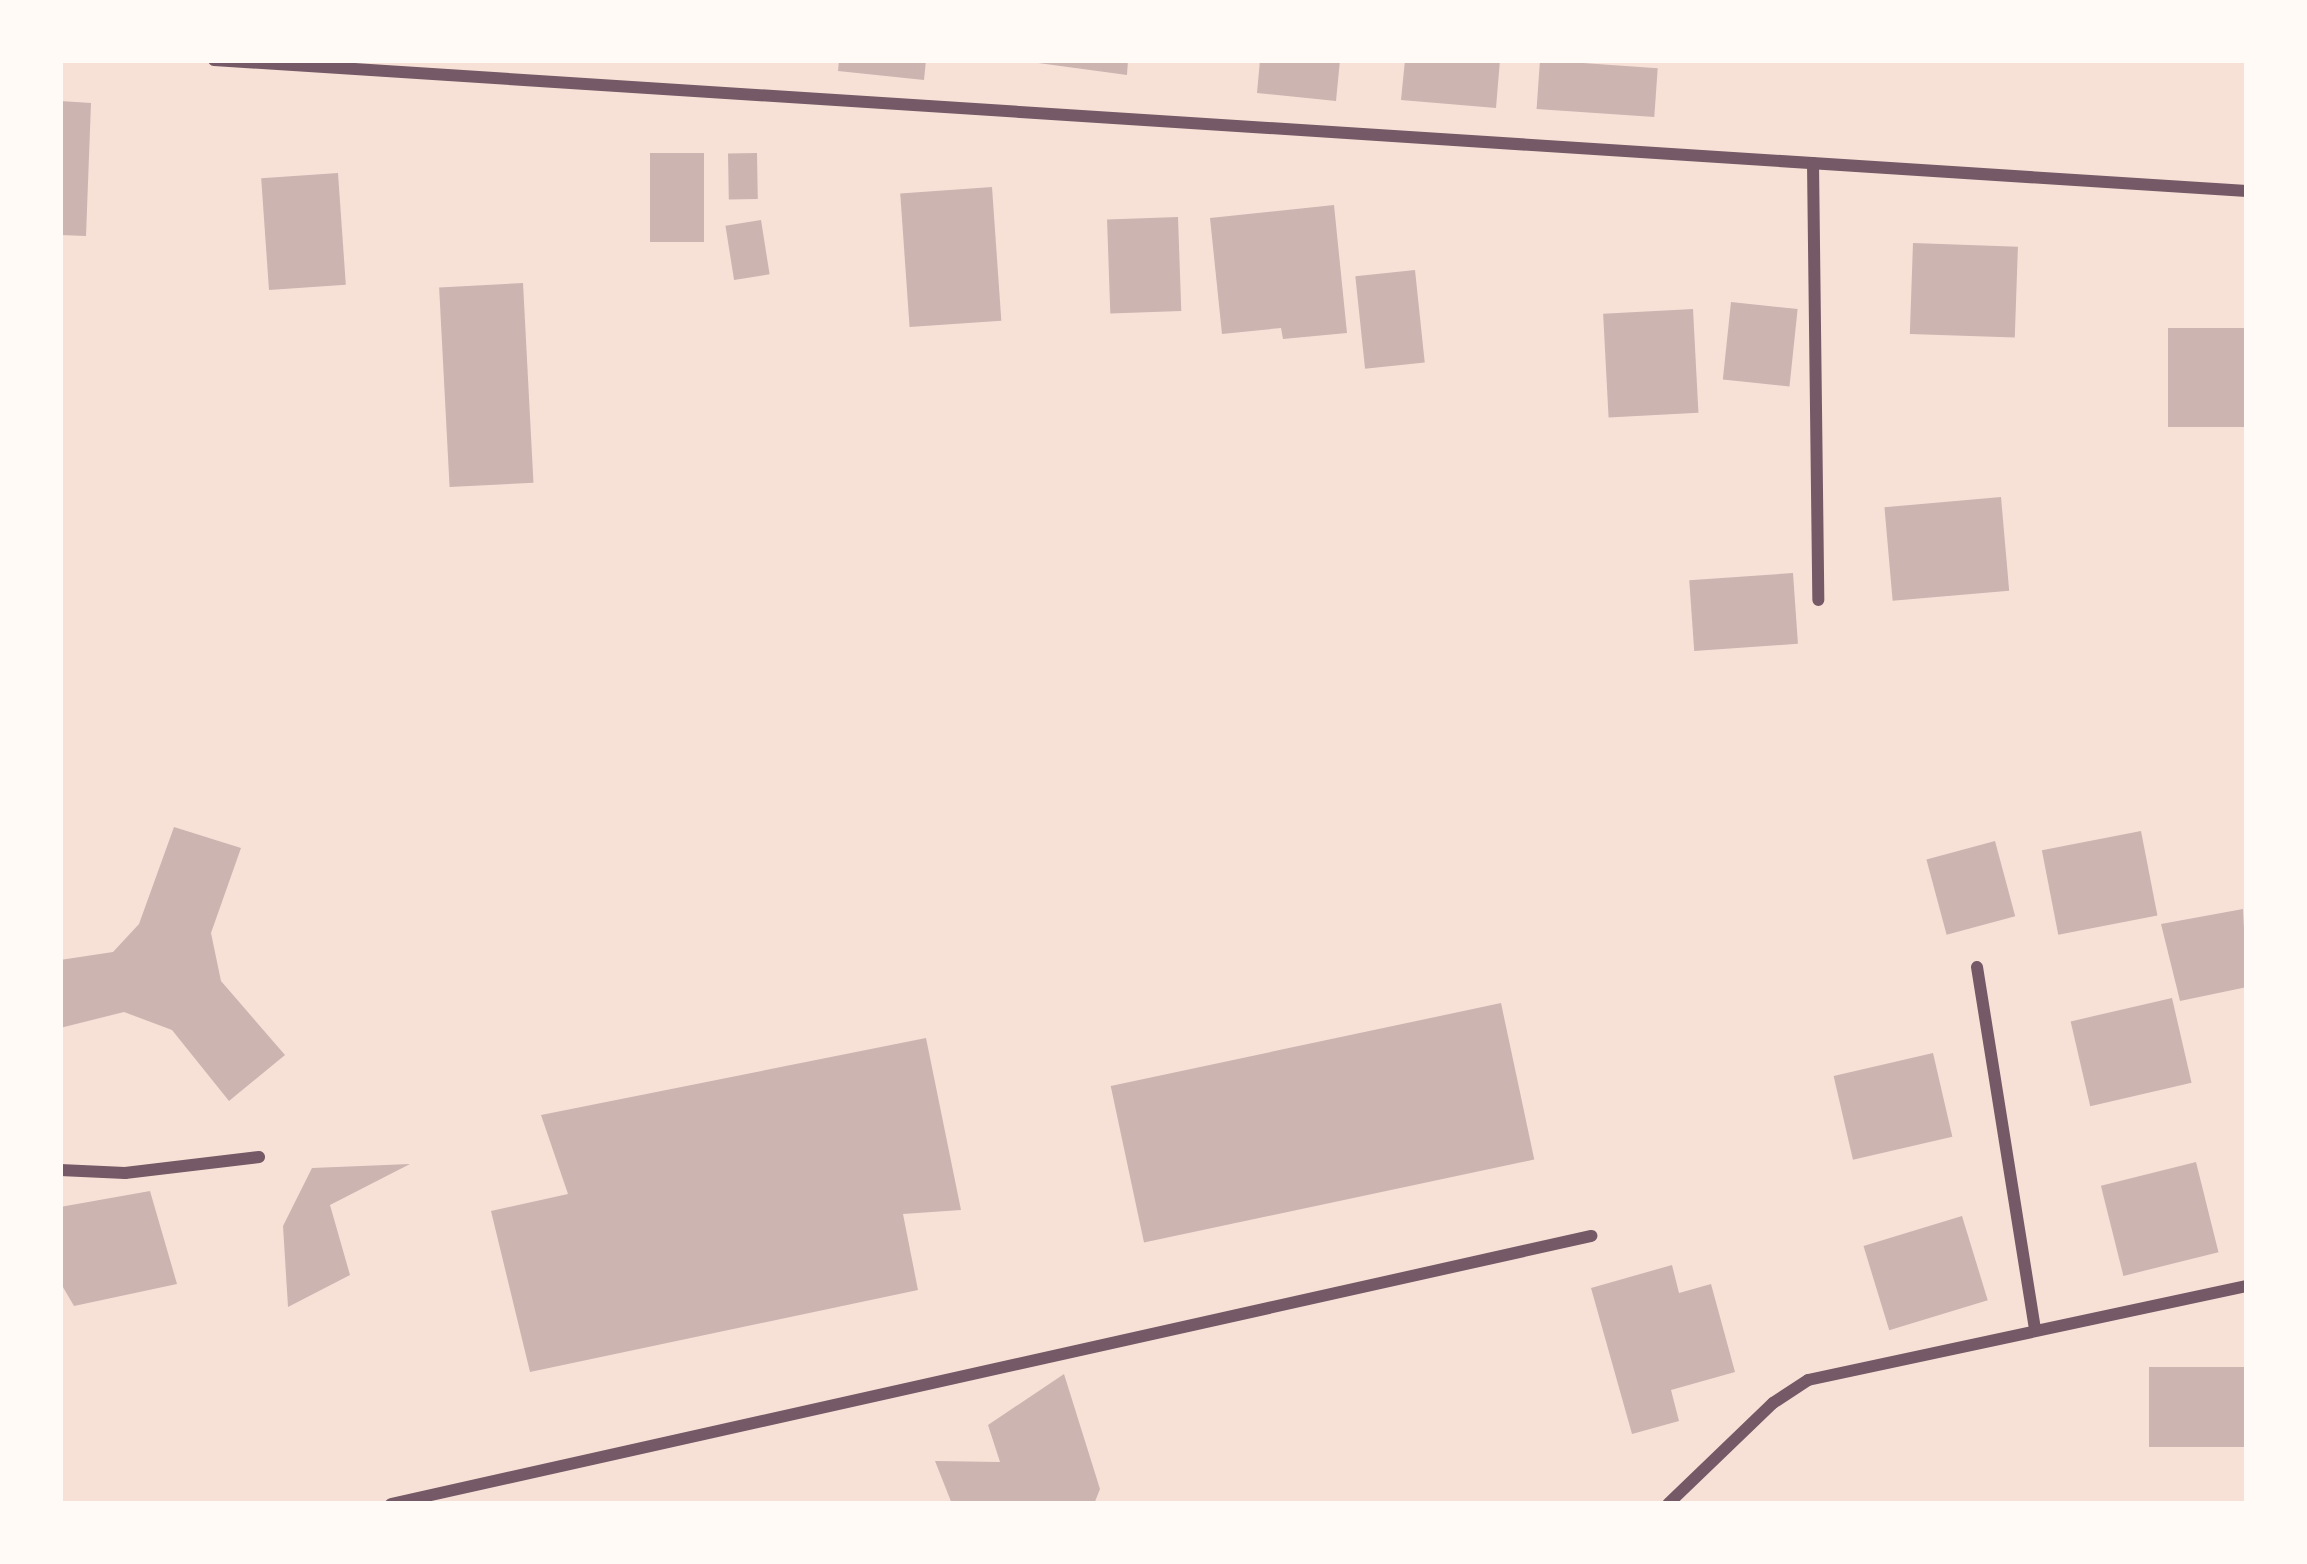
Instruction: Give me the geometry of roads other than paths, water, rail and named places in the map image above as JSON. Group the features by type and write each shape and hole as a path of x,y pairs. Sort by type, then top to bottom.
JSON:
{"street":[{"path":"214,60 2247,191"},
{"path":"1813,163 1818,601"},
{"path":"1977,968 2036,1330"},
{"path":"60,1169 125,1173 259,1157"},
{"path":"391,1504 1591,1236"},
{"path":"1668,1504 1773,1403 1808,1380 2247,1286"}]}
